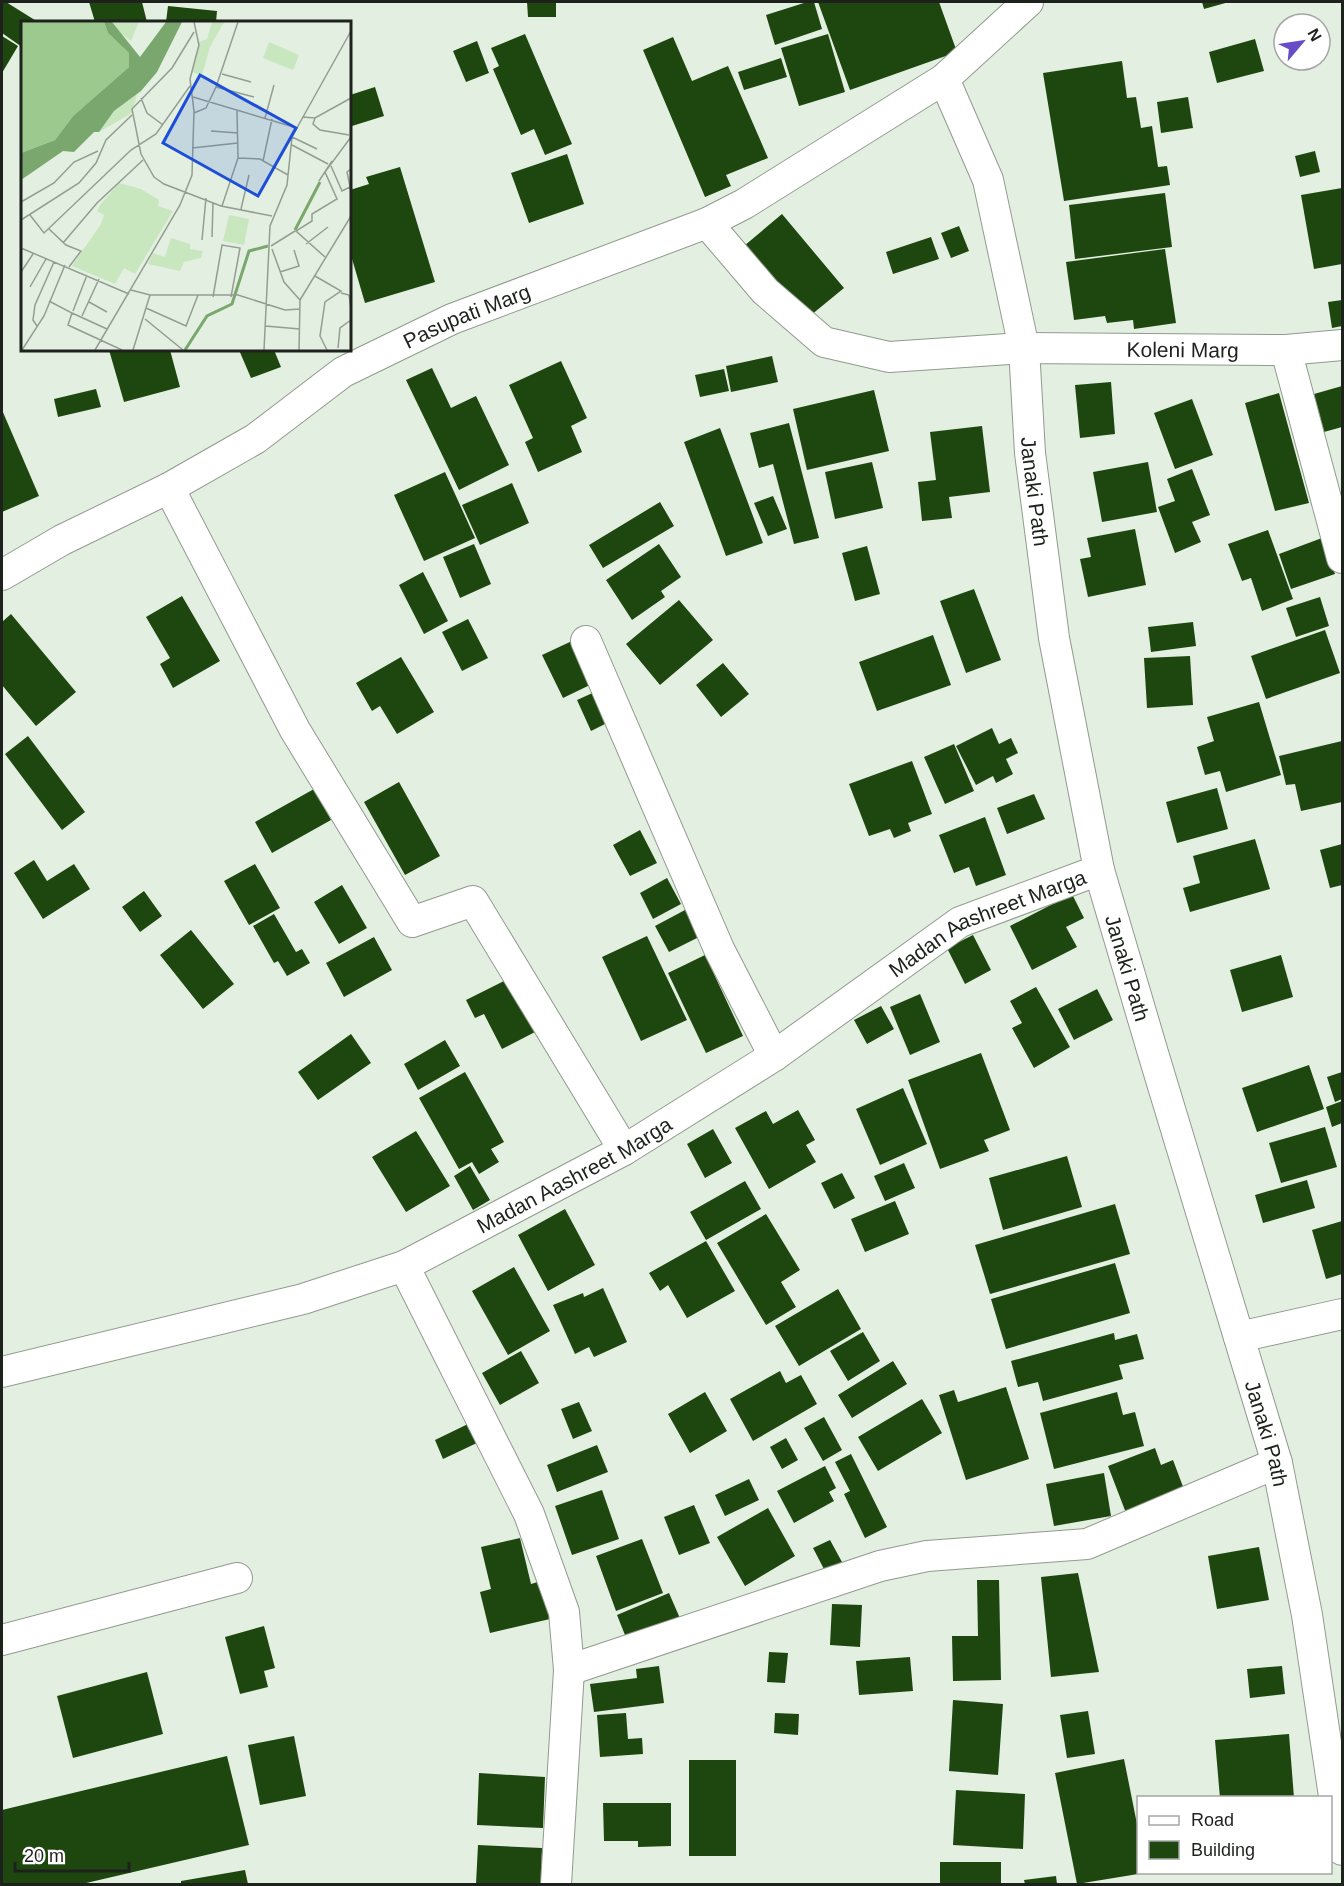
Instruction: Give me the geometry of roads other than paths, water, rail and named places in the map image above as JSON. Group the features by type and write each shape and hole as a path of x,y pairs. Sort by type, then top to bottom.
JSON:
{"street":[{"name":"Pasupati Marg","path":"2,575 62,540 169,488 255,438 343,372 452,320 707,223 744,204 944,79 1028,2"},
{"name":"Janaki Path","path":"944,79 988,180 1024,348 1030,453 1054,638 1099,870 1277,1463 1307,1615 1342,1850"},
{"name":"Koleni Marg","path":"707,223 765,291 824,342 889,357 1024,348 1286,350 1342,345"},
{"path":"1286,350 1342,558"},
{"path":"169,488 295,730 412,922 474,901 624,1150"},
{"path":"586,641 719,949 774,1056"},
{"name":"Madan Aashreet Marga","path":"2,1372 303,1299 404,1266 624,1150 774,1056 960,922 1099,870"},
{"path":"404,1266 529,1514 564,1612 569,1670 556,1884"},
{"path":"1239,1337 1342,1314"},
{"path":"569,1670 880,1566 927,1556 1087,1544 1277,1463"},
{"path":"2,1640 237,1578"}]}
